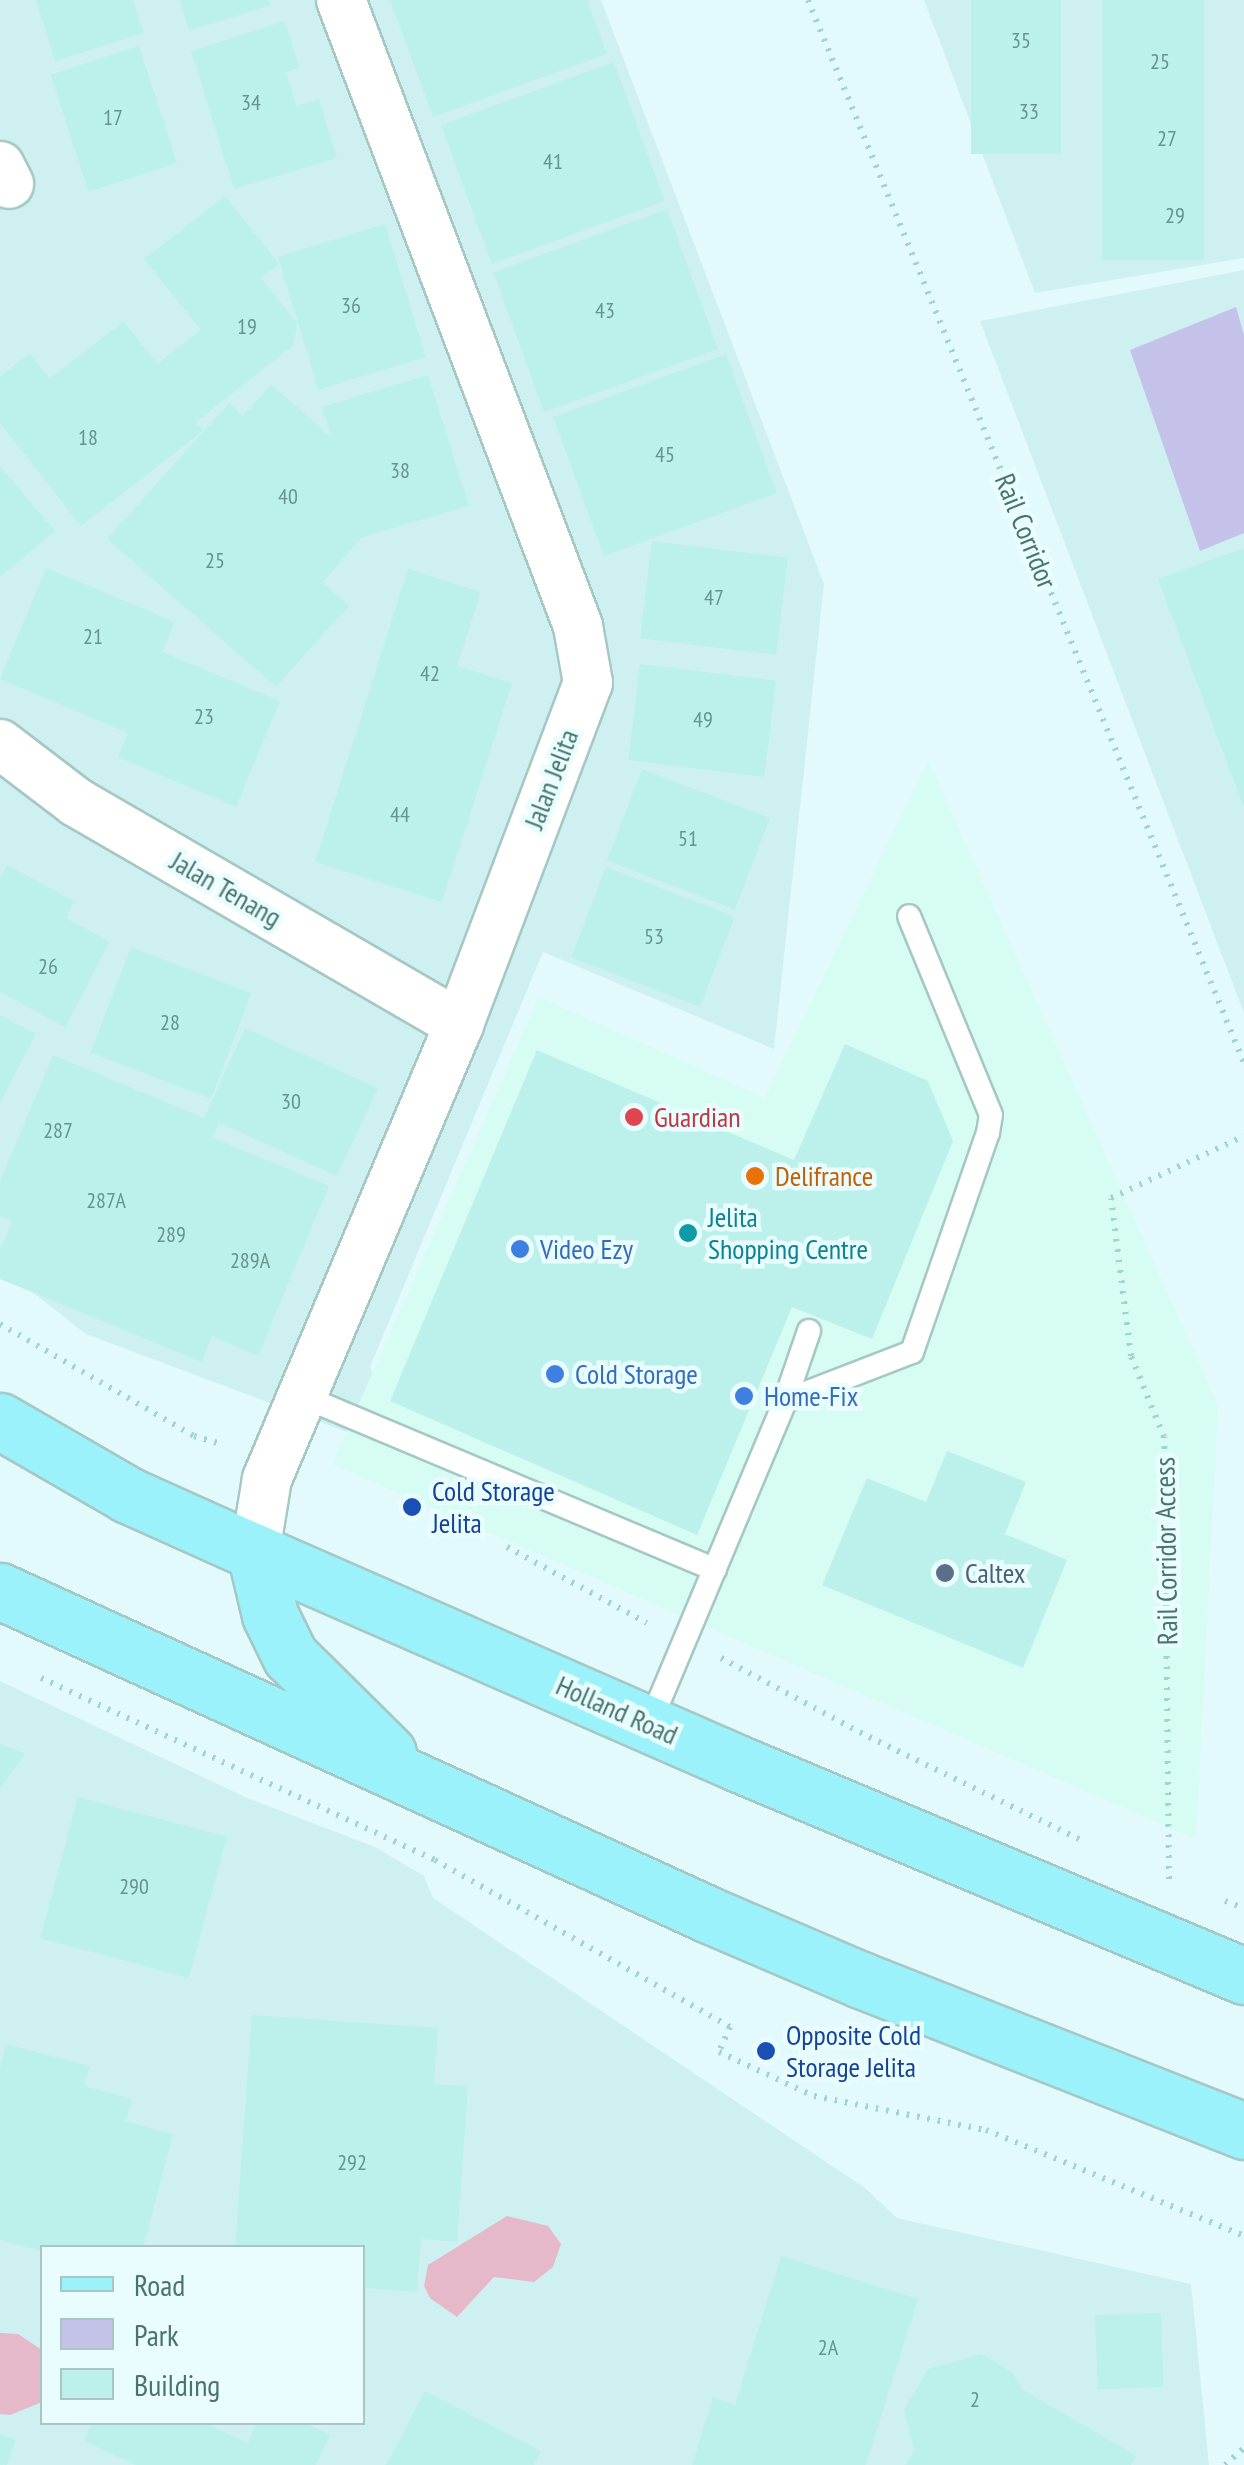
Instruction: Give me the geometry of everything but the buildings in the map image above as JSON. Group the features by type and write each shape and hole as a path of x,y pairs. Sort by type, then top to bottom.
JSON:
{"main road":[{"name":"Holland Road","path":"0,1421 128,1495 650,1725 1244,1976"},
{"path":"256,1552 270,1615 290,1656 418,1782"},
{"path":"0,1591 844,1973 1244,2130"}],"street":[{"name":"Jalan Jelita","path":"256,1552 275,1461 458,1024 588,683 578,626 341,0"},
{"name":"Jalan Tenang","path":"0,744 76,802 458,1024"}],"lane":[{"path":"785,1401 912,1352 988,1133 991,1115 909,916"},
{"path":"650,1725 785,1401 809,1331"},
{"path":"302,1396 715,1570"}],"path":[{"name":"Rail Corridor","path":"808,0 1244,1063"},
{"name":"Rail Corridor Access","path":"1169,1879 1164,1437 1131,1356 1111,1198 1244,1136"},
{"path":"0,1324 194,1436 275,1461"},
{"path":"507,1548 869,1738 1088,1843"},
{"path":"34,1675 435,1860 730,2027 719,2052 798,2089 814,2096 986,2130 1244,2236"},
{"path":"1153,1872 1184,1884"},
{"path":"1214,1896 1244,1908"},
{"path":"1225,2465 1244,2448"}],"shaded area":[{"path":"0,0 601,0 824,584 774,1049 543,952 370,1367 406,1454 86,1334 0,1267"},
{"path":"924,0 1244,0 1244,258 1035,293"},
{"path":"1244,270 1244,1013 980,321"},
{"path":"928,760 1218,1405 1196,1839 332,1464 539,997 765,1098"},
{"path":"0,1681 245,1797 375,1847 424,1876 433,1898 865,2188 897,2218 1191,2284 1209,2465 0,2465"},
{"path":"507,2216 548,2226 561,2244 553,2267 534,2282 494,2277 457,2317 430,2298 424,2286 428,2265"},
{"path":"0,2333 18,2334 40,2349 40,2403 10,2415 0,2414"}],"green space":[{"path":"1236,307 1244,335 1244,533 1200,551 1130,350"}],"place":[{"name":"Guardian","path":"634,1117"},
{"name":"Delifrance","path":"755,1176"},
{"name":"Jelita Shopping Centre","path":"688,1233"},
{"name":"Video Ezy","path":"520,1249"},
{"name":"Cold Storage","path":"555,1374"},
{"name":"Home-Fix","path":"744,1396"},
{"name":"Cold Storage Jelita","path":"412,1507"},
{"name":"Caltex","path":"945,1573"},
{"name":"Opposite Cold Storage Jelita","path":"766,2051"}]}
